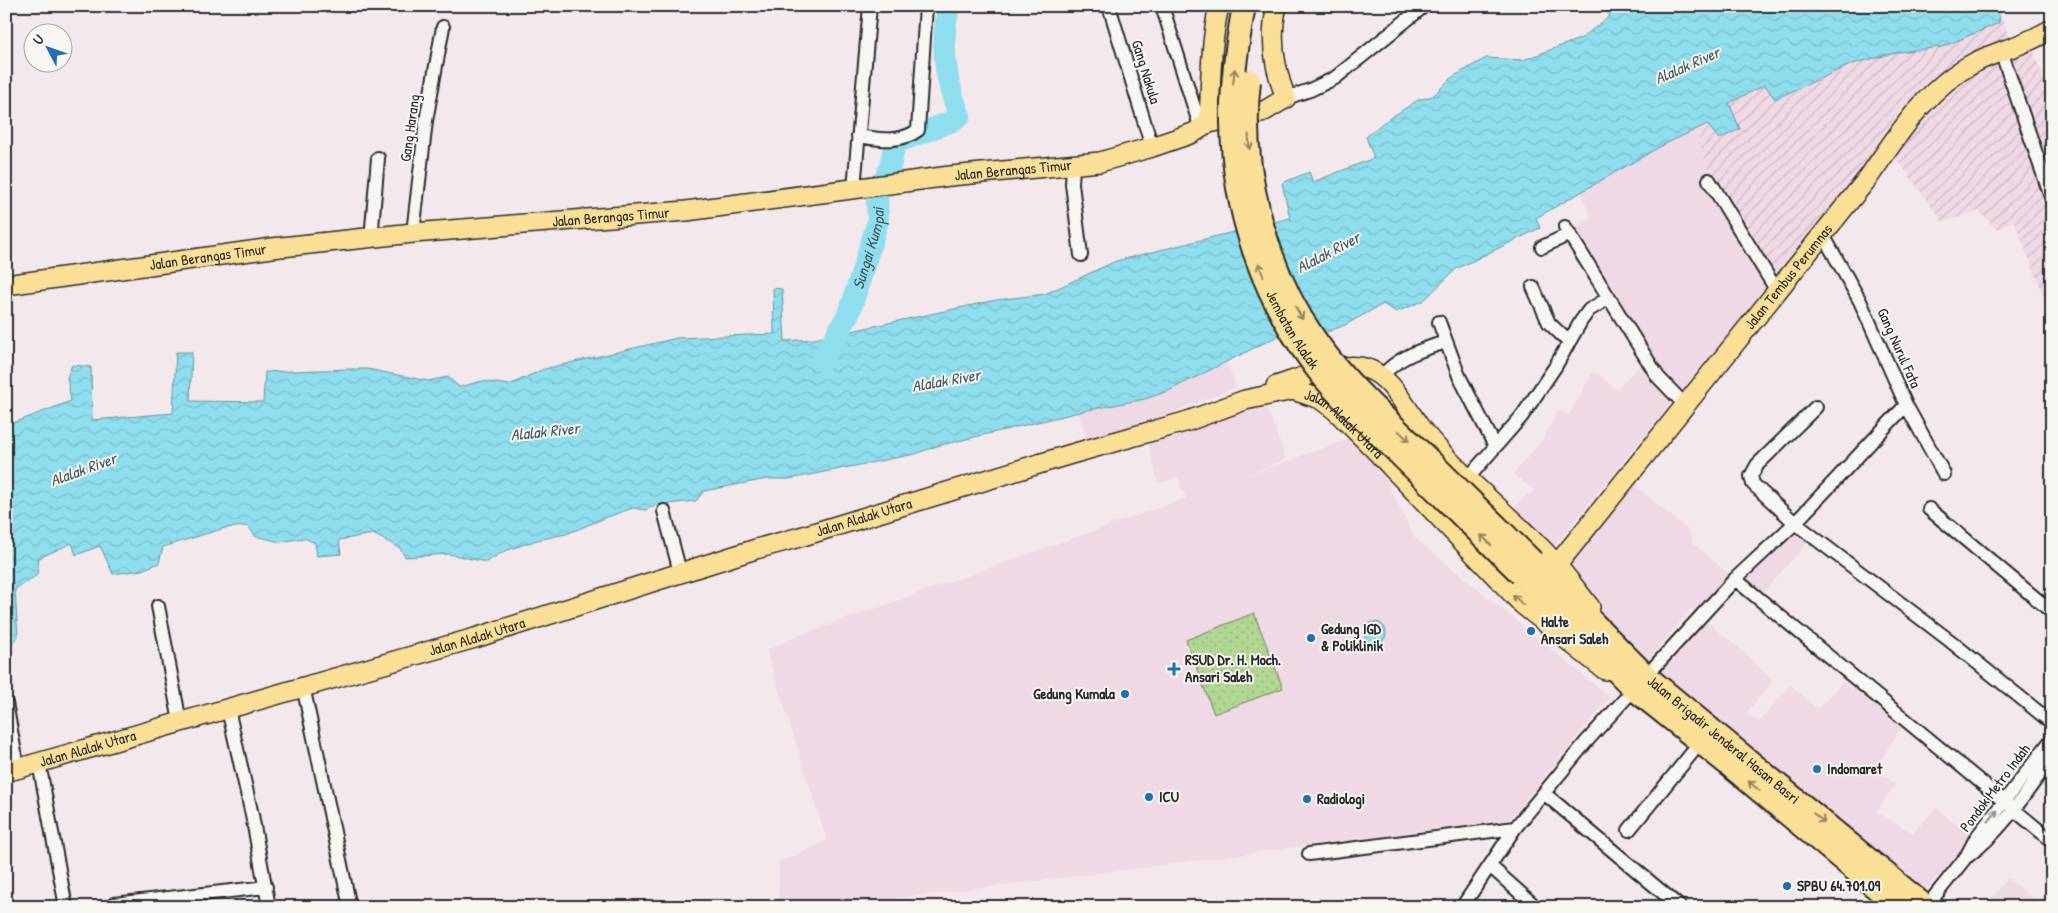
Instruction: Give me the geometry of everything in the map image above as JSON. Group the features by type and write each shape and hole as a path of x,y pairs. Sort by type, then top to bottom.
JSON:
{"highway":[{"name":"Jembatan Alalak","path":"1244,6 1233,90 1233,154 1244,218 1272,297 1301,348 1332,387 1527,568"},
{"name":"Jembatan Alalak","path":"1260,6 1248,91 1249,153 1261,219 1271,251 1290,296 1313,336 1344,376 1527,568"},
{"name":"Jalan Brigadir Jenderal Hasan Basri","path":"1527,568 1700,743 1899,907"},
{"name":"Jalan Brigadir Jenderal Hasan Basri","path":"1636,679 1926,907"}],"main road":[{"path":"1205,126 1215,25 1219,6"},
{"path":"1276,6 1273,20 1273,52 1286,98"},
{"name":"Jalan Tembus Perumnas","path":"1556,566 1823,235 1928,97 1960,70 2028,41 2052,28"},
{"name":"Jalan Berangas Timur","path":"6,285 272,248 371,239 413,233 686,211 950,176 1073,166 1100,162 1152,147 1205,126 1261,113 1286,98"},
{"path":"1307,384 1349,365 1366,369 1381,377 1393,389 1424,432 1468,478 1544,550 1636,679"},
{"name":"Jalan Alalak Utara","path":"12,770 475,638 680,572 800,538 1068,455 1153,432 1245,400 1285,390 1293,390 1307,384 1354,429 1523,605 1584,655 1636,679"}],"street":[{"path":"854,188 870,6"},
{"path":"858,136 888,140 905,137 918,130 926,6"},
{"name":"Gang Nakula","path":"1109,6 1152,147"},
{"path":"1162,6 1205,126"},
{"path":"1286,98 1310,90 1335,78 1424,6"},
{"name":"Gang Harang","path":"413,233 426,121 443,27"},
{"path":"2001,52 2052,200"},
{"path":"371,239 378,158"},
{"path":"1073,166 1072,184 1081,255"},
{"path":"1709,180 1777,291"},
{"path":"1542,247 1568,231 1658,377 1686,406"},
{"name":"Gang Nurul Fata","path":"1823,235 1860,301 1906,405 1944,474"},
{"path":"1534,287 1549,323 1569,342"},
{"path":"1468,478 1522,416 1555,367 1589,310 1609,298"},
{"path":"1439,322 1459,376 1495,446"},
{"path":"1381,377 1390,366 1419,350 1446,342"},
{"path":"1462,907 1515,828 1545,794 1636,679 1735,579 1795,523 1906,405"},
{"path":"1816,407 1757,465 1750,476 1755,487 1795,523 1949,640 2052,723"},
{"path":"1929,509 2052,612"},
{"path":"664,511 680,572"},
{"path":"1735,579 2052,841"},
{"path":"158,606 180,722"},
{"path":"303,686 350,907"},
{"path":"6,703 12,770"},
{"path":"228,708 269,907"},
{"name":"Pondok Metro Indah","path":"1926,907 1966,857 1982,845 2052,739"},
{"path":"1629,830 1700,743"},
{"name":"Pondok Metro Indah","path":"2009,805 2052,757"},
{"path":"39,763 66,907"},
{"path":"1545,794 1680,907"},
{"path":"1309,854 1515,828"},
{"path":"1490,866 1536,907"},
{"path":"114,904 266,887"}],"shaded area":[{"path":"1997,6 2009,36 1957,59 1934,77 1897,114 1851,184 1771,283 1763,272 1705,162 1695,125 1703,105"},
{"path":"2029,37 2052,104 2052,316 2014,221 1996,229 1979,211 1943,222 1901,165 1885,151 1926,102"},
{"path":"1695,125 1705,162 1763,272 1771,283 1694,378 1698,384 1686,398 1675,394 1569,229 1591,218 1576,181"},
{"path":"1221,351 1237,387 1161,417 1087,439 1074,399"},
{"path":"1641,364 1672,402 1548,554 1505,516 1527,495 1535,491 1513,474 1543,439 1558,411 1569,415 1592,373 1598,374 1616,390"},
{"name":"RSUD Dr. H. Moch. Ansari Saleh","path":"1263,398 1286,459 1244,477 1350,438 1384,476 1414,537 1610,697 1509,820 850,904 843,902 807,907 778,907 779,862 827,841 766,650 798,636 1186,498 1178,477 1158,484 1147,436"},
{"path":"1629,480 1688,530 1693,543 1731,576 1696,612 1691,609 1647,661 1555,572"},
{"path":"1791,526 1809,541 1759,597 1737,572"},
{"path":"1697,614 1746,654 1773,681 1746,713 1759,722 1790,685 1818,709 1843,681 1901,727 1876,768 1895,785 1876,812 1913,833 1936,808 1974,838 1923,893 1661,685 1652,665"},
{"path":"2008,878 2037,903 2052,886 2052,907 1984,907"}],"green space":[{"path":"1254,613 1283,688 1214,714 1186,640"}],"water":[{"name":"Alalak River","path":"1603,6 2000,6 1999,23 1942,47 1899,52 1852,64 1775,99 1765,85 1729,103 1740,129 1719,139 1707,124 1661,146 1536,218 1540,228 1456,269 1423,301 1396,312 1383,304 1345,325 1327,332 1278,336 1168,391 1145,399 1088,410 937,446 915,454 789,479 767,479 704,491 696,501 657,505 645,510 633,508 566,534 537,540 505,551 486,562 449,554 405,557 400,548 373,534 339,540 341,554 317,556 315,543 304,538 280,542 255,536 248,526 225,528 163,547 159,563 142,570 113,574 100,546 76,555 72,543 39,558 37,575 15,589 18,637 6,647 6,424 8,425 71,401 67,377 72,365 91,367 92,420 173,413 176,352 192,352 190,401 263,402 265,372 367,369 428,381 448,377 459,387 482,381 509,385 544,369 677,338 774,334 773,288 782,289 785,341 814,339 996,300 1045,294 1116,261 1290,218 1282,183 1309,172 1313,182 1374,158 1366,137 1381,124 1418,100 1433,96 1451,78 1486,58 1523,60 1582,38 1610,16"},
{"path":"1375,622 1383,625 1386,633 1383,641 1375,644 1367,641 1364,633 1367,625"}],"waterway":[{"name":"Sungai Kumpai","path":"822,360 850,311 878,221 877,197 890,167 895,143 950,122 960,116 951,89 946,62 945,34 949,6"}],"place":[{"name":"Halte Ansari Saleh","path":"1531,631"},
{"name":"Gedung IGD & Poliklinik","path":"1311,638"},
{"name":"RSUD Dr. H. Moch. Ansari Saleh","path":"1174,669"},
{"name":"Gedung Kumala","path":"1125,694"},
{"name":"Indomaret","path":"1817,769"},
{"name":"ICU","path":"1149,797"},
{"name":"Radiologi","path":"1307,799"},
{"name":"SPBU 64.701.09","path":"1787,886"}]}
